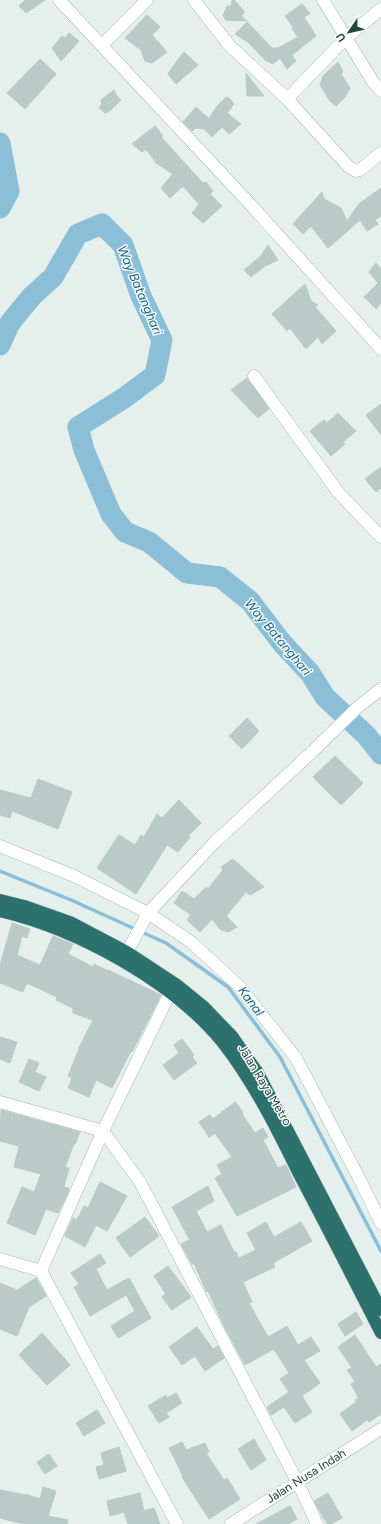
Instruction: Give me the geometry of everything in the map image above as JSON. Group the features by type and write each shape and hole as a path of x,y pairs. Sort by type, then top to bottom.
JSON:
{"highway":[{"path":"0,900 24,906 72,923 127,952 177,985 204,1007 232,1036 258,1073 311,1186 381,1310"},
{"name":"Jalan Raya Metro","path":"0,911 22,916 68,933 123,961 170,993 197,1015 223,1043 248,1079 311,1186 381,1333"}],"street":[{"path":"59,0 250,204 381,349"},
{"path":"102,45 147,0"},
{"path":"194,0 229,45 287,99 352,170 360,170 381,153"},
{"path":"322,0 373,82 381,91"},
{"path":"287,99 346,37 381,9"},
{"path":"254,376 338,492 381,537"},
{"path":"127,952 146,918 214,843 313,751 335,728 359,706 381,689"},
{"path":"0,846 74,876 146,918 191,942 239,986 296,1058 360,1180 381,1224"},
{"path":"42,1271 104,1131 170,993"},
{"path":"0,1102 104,1131 140,1182 297,1481 317,1524"},
{"path":"0,1259 42,1271 177,1524"},
{"name":"Jalan Nusa Indah","path":"231,1524 381,1429"}],"building":[{"path":"25,0 45,0 26,13 19,6"},
{"path":"232,0 234,0 245,12 241,16 247,21 226,20 223,16 227,6 231,6"},
{"path":"302,4 310,13 304,17 316,36 292,55 296,61 287,69 280,58 273,64 265,60 249,43 235,34 247,22 272,48 278,48 298,37 285,16"},
{"path":"147,15 160,27 152,35 167,52 152,63 145,61 141,50 125,38"},
{"path":"69,33 79,41 61,61 52,48 62,36 65,38"},
{"path":"184,52 198,65 176,84 168,74"},
{"path":"40,59 56,74 25,109 7,93"},
{"path":"338,62 343,71 341,74 350,88 345,97 336,106 330,101 320,85 323,76"},
{"path":"246,73 264,96 247,96"},
{"path":"114,90 116,95 121,100 111,110 105,113 99,108 102,104 101,100"},
{"path":"226,97 234,104 227,113 241,124 229,134 222,127 212,137 204,129 196,128 192,131 183,122 196,107 209,119 217,106"},
{"path":"155,126 163,136 161,137 203,183 206,182 213,191 210,194 222,206 203,223 192,213 199,204 183,186 170,198 161,188 173,174 156,163 146,149 142,152 132,144"},
{"path":"381,188 381,216 375,220 378,224 367,231 360,220 328,248 311,226 303,234 293,224 322,192 324,199 341,208 347,221 359,204"},
{"path":"268,245 278,260 265,266 251,277 244,270 261,256"},
{"path":"376,263 381,269 381,303 376,309 364,297 378,283 369,272"},
{"path":"305,284 311,301 318,305 315,307 336,331 322,344 318,337 306,349 290,328 287,331 272,314"},
{"path":"247,378 269,409 258,418 231,390"},
{"path":"381,404 381,435 366,415"},
{"path":"338,413 356,431 343,442 345,444 331,456 310,431 324,420 327,423"},
{"path":"381,467 381,488 376,492 365,479"},
{"path":"247,718 259,731 242,749 229,736"},
{"path":"335,756 363,783 341,805 313,777"},
{"path":"38,779 72,792 58,829 12,811 10,818 0,815 0,790 31,798"},
{"path":"179,800 201,823 188,836 190,837 178,852 167,845 136,894 97,868 119,835 135,845 141,835 144,837 157,814 162,818"},
{"path":"233,859 264,887 250,895 246,892 226,916 237,927 229,932 221,930 212,919 200,932 187,920 191,915 174,903 182,891 194,899 206,887 208,889 223,870 221,867"},
{"path":"12,923 30,929 27,938 22,936 17,955 40,965 53,936 73,944 68,954 93,967 94,964 161,995 112,1088 96,1080 89,1097 68,1088 72,1078 68,1076 80,1046 93,1020 73,1013 73,1008 56,1000 57,997 27,983 23,992 0,983 0,965"},
{"path":"0,1037 17,1042 10,1063 0,1059"},
{"path":"182,1039 194,1055 192,1057 197,1063 174,1080 163,1065 179,1053 174,1045"},
{"path":"29,1059 39,1063 35,1072 46,1077 39,1091 19,1082"},
{"path":"235,1102 243,1112 242,1114 255,1133 263,1128 268,1137 263,1140 278,1168 286,1165 296,1187 237,1216 215,1178 222,1174 217,1165 232,1157 215,1133 209,1137 199,1122 210,1115 213,1119"},
{"path":"1,1110 80,1132 65,1167 69,1168 64,1187 69,1188 68,1193 58,1213 46,1209 35,1235 7,1223 22,1187 34,1192 41,1174 14,1167 19,1146 0,1141"},
{"path":"100,1182 127,1196 107,1231 96,1225 85,1247 65,1236 73,1218 77,1220 84,1206 88,1208"},
{"path":"208,1186 214,1201 196,1211 207,1232 221,1225 234,1252 236,1252 239,1258 256,1250 247,1233 266,1222 274,1237 301,1222 312,1241 273,1263 275,1267 243,1282 252,1302 249,1303 268,1337 287,1326 298,1345 311,1337 320,1351 304,1360 320,1383 302,1396 312,1412 295,1423 284,1407 271,1415 267,1407 289,1392 280,1379 289,1373 274,1349 245,1365 223,1324 208,1291 206,1292 194,1263 192,1264 181,1244 190,1240 172,1207"},
{"path":"145,1217 159,1236 130,1257 116,1238"},
{"path":"100,1254 106,1263 96,1269 107,1290 129,1278 151,1318 118,1338 111,1326 135,1311 126,1295 90,1316 74,1287 79,1284 71,1273"},
{"path":"168,1266 191,1297 172,1310 162,1297 166,1294 154,1276"},
{"path":"36,1278 46,1296 29,1307 17,1336 0,1329 0,1283 17,1290"},
{"path":"356,1312 363,1324 345,1336 338,1324"},
{"path":"197,1327 213,1349 218,1346 224,1358 205,1371 195,1356 182,1365 169,1347"},
{"path":"42,1333 70,1365 47,1385 19,1355"},
{"path":"355,1335 376,1367 381,1364 381,1414 369,1422 367,1420 352,1431 340,1414 359,1398 351,1384 355,1381 347,1370 352,1368 338,1347"},
{"path":"176,1393 182,1403 166,1413 169,1417 159,1423 148,1406 166,1395 167,1398"},
{"path":"97,1410 105,1423 84,1436 76,1423"},
{"path":"254,1439 266,1460 251,1470 238,1449"},
{"path":"182,1442 186,1450 205,1443 209,1452 206,1453 224,1480 227,1478 240,1499 209,1519 182,1477 183,1476 169,1448"},
{"path":"119,1447 126,1471 99,1479 96,1467 104,1465 101,1453"},
{"path":"49,1454 57,1466 45,1474 37,1462"},
{"path":"43,1487 56,1491 48,1516 68,1520 67,1524 23,1524 0,1518 0,1490 26,1494 40,1499"},
{"path":"140,1493 144,1511 154,1508 160,1524 128,1524 124,1512 110,1516 107,1501"},
{"path":"328,1493 342,1518 331,1524 327,1524 314,1501"},
{"path":"290,1506 297,1519 288,1524 256,1524"}],"waterway":[{"name":"Way Batanghari","path":"0,143 9,191 0,208"},
{"name":"Way Batanghari","path":"0,345 10,323 32,296 53,277 78,234 102,224 123,245 141,296 162,340 155,375 124,398 78,427 84,450 111,514 125,532 149,542 187,573 220,577 250,601 282,643 310,673 325,697 366,735 381,754"},
{"name":"Kanal","path":"0,871 71,900 166,943 228,987 280,1057 381,1251"}]}
